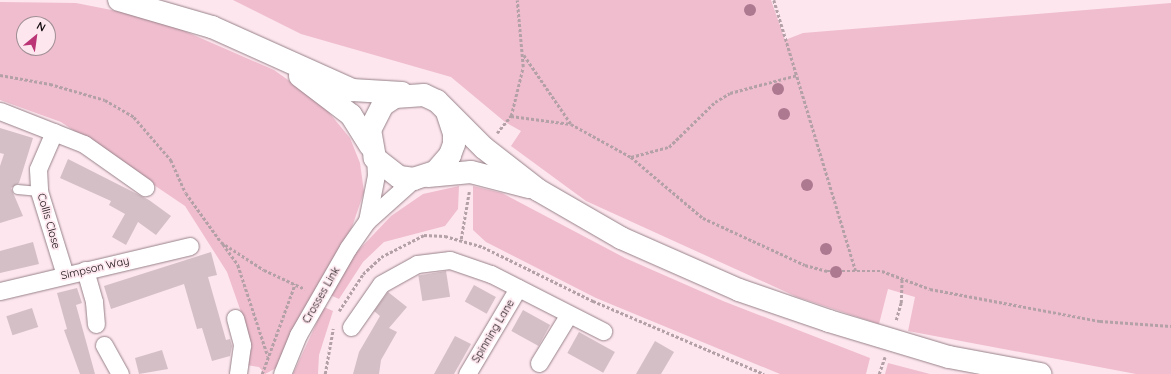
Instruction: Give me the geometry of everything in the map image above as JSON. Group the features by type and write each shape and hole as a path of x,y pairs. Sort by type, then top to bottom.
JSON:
{"main road":[{"path":"119,0 212,27 352,90 424,95 447,112 484,148 538,190 621,238 739,290 949,357 1040,374"},
{"path":"274,56 351,115 385,170 419,178 471,172 538,190"},
{"path":"373,152 374,117 383,105 409,93"},
{"path":"419,178 435,172 450,155 454,133 447,112"}],"street":[{"path":"0,111 84,144 145,187"},
{"name":"Collis Close","path":"54,132 38,168 39,191 65,275"},
{"path":"367,221 376,175 373,152"},
{"path":"367,221 419,178"},
{"name":"Crosses Link","path":"282,374 298,335 319,297 367,221"},
{"name":"Simpson Way","path":"0,291 190,246"},
{"path":"344,324 381,284 417,264 450,260 473,266 603,331"},
{"path":"85,270 96,324"},
{"name":"Spinning Lane","path":"467,374 518,288"},
{"path":"538,364 569,314"},
{"path":"234,318 242,345 238,374"},
{"path":"104,345 120,374"}],"lane":[{"path":"17,189 39,191"}],"path":[{"path":"518,0 524,55 511,116 571,124 631,158 703,218 805,265 827,271 882,271 930,289 1100,321 1171,326"},
{"path":"774,0 856,271"},
{"path":"524,55 571,124"},
{"path":"0,75 50,84 104,100 134,117 171,160 186,194 238,265 268,356"},
{"path":"631,158 669,147 715,102 730,93 797,75"},
{"path":"461,239 593,301 764,374"},
{"path":"221,242 264,270 341,308 338,314"},
{"path":"901,304 902,278"},
{"path":"262,374 295,284"},
{"path":"325,374 344,324"}],"shaded area":[{"path":"233,0 771,0 785,40 803,33 1171,3 1171,374 1136,374 908,331 915,297 888,289 879,324 797,297 586,201 511,146 521,131 505,122 451,77 301,34"},
{"path":"0,2 76,3 157,19 274,70 322,104 350,138 360,163 364,192 352,227 318,284 276,368 265,374 259,367 246,365 247,329 227,272 185,206 61,122 0,100"},
{"path":"459,186 458,209 445,226 384,242 363,262 339,299 330,295 355,254 391,216 423,194"},
{"path":"473,186 502,193 625,258 723,301 870,358 866,374 780,374 596,298 486,242 473,230"},
{"path":"324,307 333,311 319,355 318,374 293,374"},
{"path":"888,363 930,374 885,374"}],"building":[{"path":"0,128 33,138 19,183 11,188 23,216 0,223 0,166 4,154 0,153"},
{"path":"68,159 149,200 171,216 156,235 138,222 126,245 112,237 125,214 109,205 111,201 60,178"},
{"path":"33,242 39,264 0,273 0,251"},
{"path":"211,252 217,275 208,277 226,340 230,339 232,346 230,356 212,361 202,328 197,329 184,284 111,309 104,286"},
{"path":"446,271 450,297 422,301 418,275"},
{"path":"474,285 496,297 487,314 465,302"},
{"path":"77,288 82,303 76,305 95,374 80,374 64,330 67,329 57,293"},
{"path":"388,292 407,307 389,328 397,332 381,360 379,374 353,374 359,352 380,316 374,311"},
{"path":"32,308 38,327 13,335 6,316"},
{"path":"523,310 550,325 538,346 511,331"},
{"path":"579,332 615,352 603,373 567,353"},
{"path":"455,336 471,344 454,374 434,374"},
{"path":"655,341 674,352 661,374 636,374"},
{"path":"162,350 168,369 139,374 135,358"}]}
